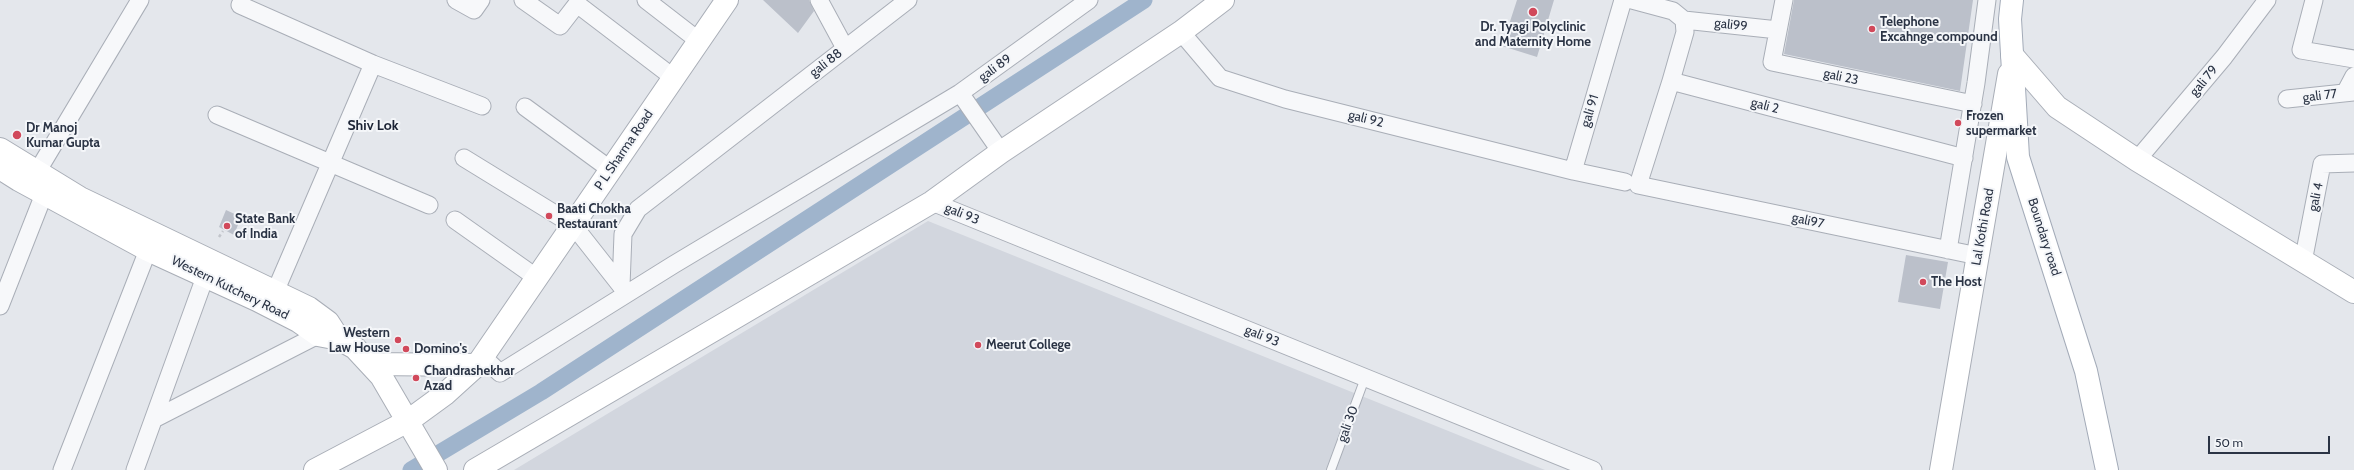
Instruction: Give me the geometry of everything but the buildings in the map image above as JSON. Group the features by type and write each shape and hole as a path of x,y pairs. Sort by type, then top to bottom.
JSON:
{"street":[{"path":"37,172 140,0"},
{"path":"456,0 474,10 481,0"},
{"path":"523,0 560,26 577,4 674,78"},
{"path":"646,0 699,41"},
{"name":"P L Sharma Road","path":"315,470 408,421 445,394 480,361 727,0"},
{"path":"819,0 845,48"},
{"name":"gali 88","path":"573,225 622,286 623,234 638,209 908,0"},
{"name":"gali 89","path":"480,361 500,373 673,265 960,93 1088,0"},
{"path":"475,470 932,202 1002,152 1181,32 1224,0"},
{"name":"gali 91","path":"1572,171 1624,0"},
{"name":"gali99","path":"1632,0 1678,16 1778,30"},
{"name":"gali 23","path":"1784,0 1772,62 1973,104"},
{"path":"1948,250 1973,104 1987,0"},
{"name":"Boundary road","path":"2012,0 2010,19 2018,157 2086,371 2107,470"},
{"name":"gali 79","path":"2137,160 2224,57 2267,0"},
{"path":"2314,0 2301,50 2354,59"},
{"path":"240,5 373,64 482,106"},
{"path":"1572,171 1632,183 1671,81 1685,32 1678,16"},
{"name":"gali 92","path":"1181,32 1220,78 1285,99 1572,171"},
{"path":"2012,55 2057,107 2137,160 2354,292"},
{"name":"Lal Kothi Road","path":"1941,470 2012,55"},
{"path":"275,292 373,64"},
{"path":"2350,92 2354,76"},
{"name":"gali 2","path":"1671,81 1964,158"},
{"name":"gali 77","path":"2287,100 2350,92"},
{"path":"960,93 1002,152"},
{"path":"525,107 611,170"},
{"path":"218,115 429,205"},
{"path":"0,150 80,198 309,308 328,322 329,337 154,419"},
{"path":"464,158 573,225"},
{"name":"gali 4","path":"2303,262 2322,164 2354,164"},
{"name":"Western Kutchery Road","path":"0,168 44,194 148,250 355,348 381,376 436,470"},
{"name":"gali97","path":"1632,183 1978,256"},
{"path":"0,306 44,194"},
{"name":"gali 93","path":"932,202 1593,470"},
{"path":"455,220 537,278"},
{"path":"62,470 148,250"},
{"path":"135,470 205,277"},
{"path":"370,364 480,361"}],"lane":[{"name":"gali 30","path":"1331,470 1365,378"}],"path":[{"path":"219,237 223,231"}],"shaded area":[{"name":"Meerut College","path":"928,221 1545,470 514,470"}],"waterway":[{"path":"411,470 541,392 1144,0"}],"place":[{"name":"Dr. Tyagi Polyclinic and Maternity Home","path":"1533,12"},
{"name":"Telephone Excahnge compound","path":"1872,29"},
{"name":"Frozen supermarket","path":"1958,123"},
{"name":"Dr Manoj Kumar Gupta","path":"17,135"},
{"name":"Baati Chokha Restaurant","path":"549,216"},
{"name":"State Bank of India","path":"227,226"},
{"name":"The Host","path":"1923,282"},
{"name":"Western Law House","path":"398,340"},
{"name":"Meerut College","path":"978,345"},
{"name":"Domino's","path":"406,349"},
{"name":"Chandrashekhar Azad","path":"416,378"}],"district":[{"name":"Shiv Lok","path":"373,126"}]}
